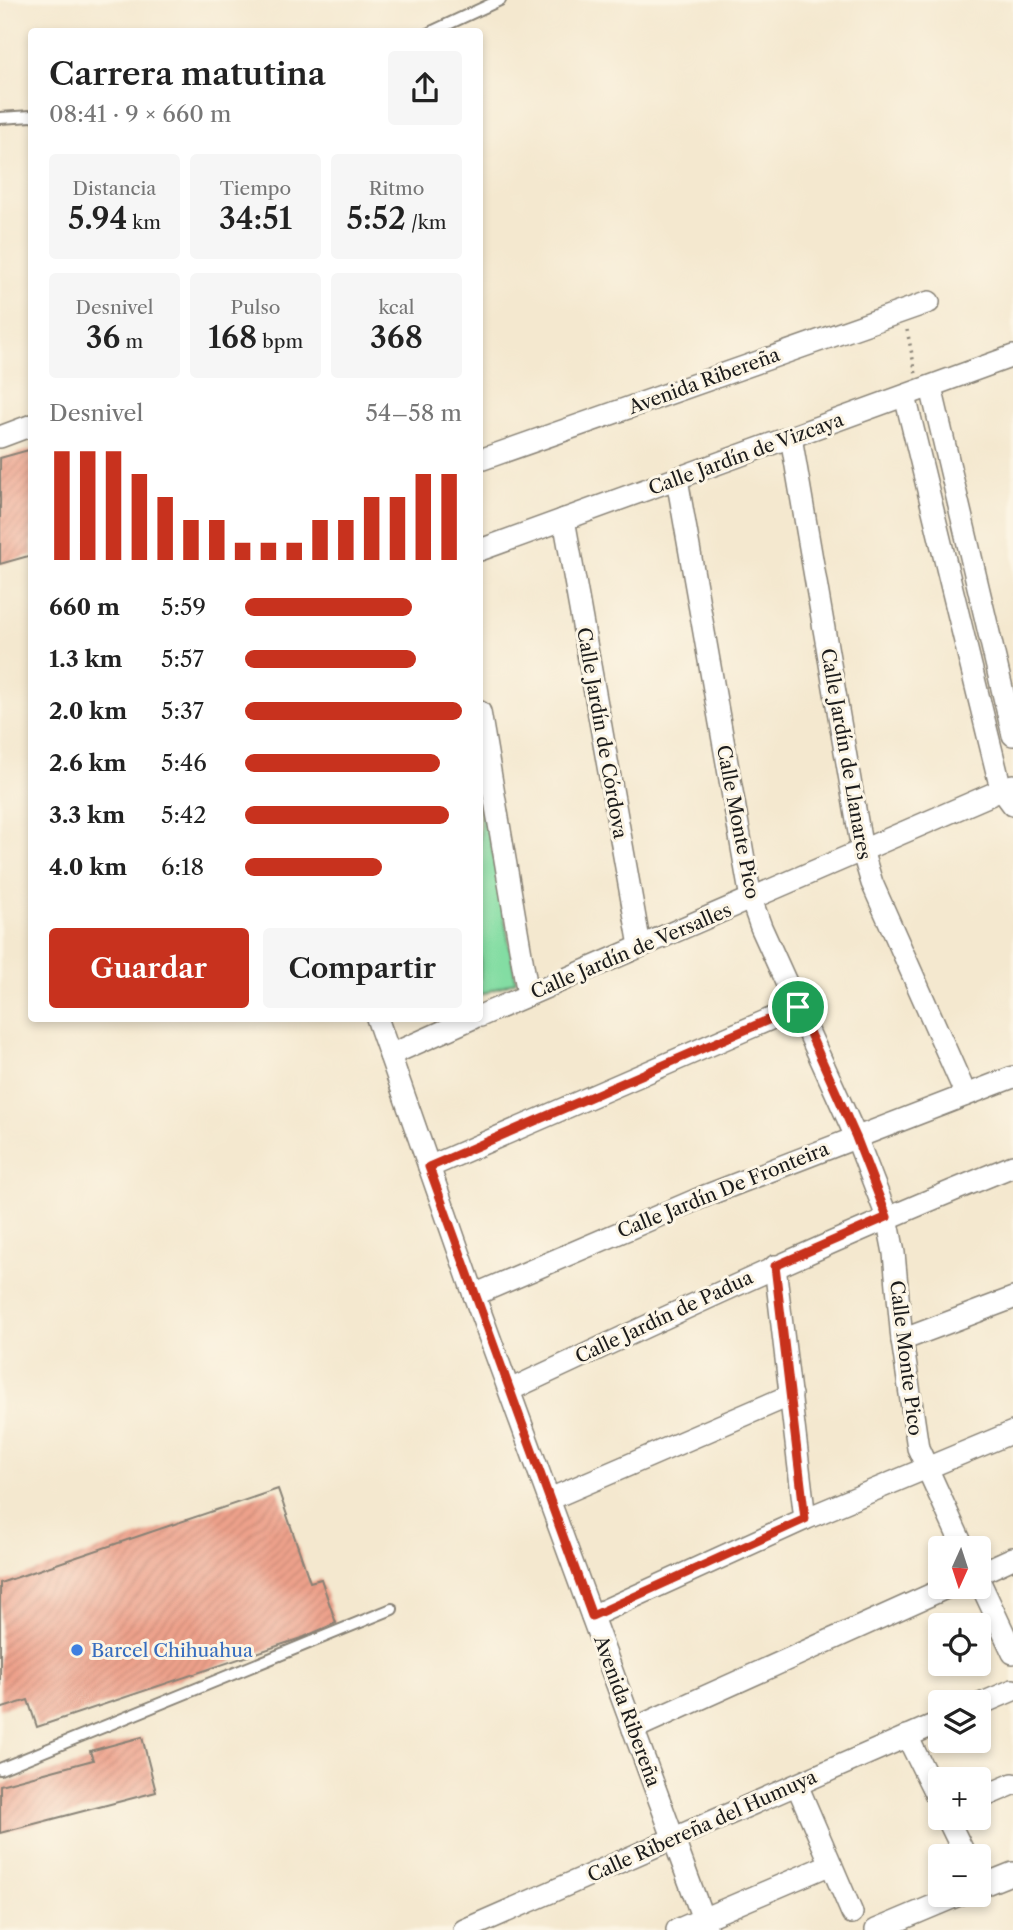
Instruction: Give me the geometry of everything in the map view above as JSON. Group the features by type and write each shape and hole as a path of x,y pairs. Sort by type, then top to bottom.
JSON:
{"street":[{"name":"Avenida Ribereña","path":"483,459 929,302"},
{"name":"Calle Jardín de Vizcaya","path":"483,550 1013,356"},
{"path":"919,391 1008,682 1013,735"},
{"path":"919,391 1009,793"},
{"path":"0,437 28,426"},
{"name":"Calle Jardín de Llanares","path":"791,437 862,850 872,883 966,1095"},
{"name":"Calle Monte Pico","path":"677,479 751,899 761,928 856,1137 887,1217 894,1253 902,1340 918,1448 958,1536"},
{"name":"Calle Jardín de Córdova","path":"564,519 639,946"},
{"path":"483,730 528,995"},
{"name":"Calle Jardín de Versalles","path":"483,1015 862,850 1009,793"},
{"path":"429,1167 798,1007"},
{"name":"Avenida Ribereña","path":"378,1022 474,1295 705,1925"},
{"path":"390,1055 464,1022"},
{"name":"Calle Jardín De Fronteira","path":"474,1295 644,1221 1013,1077"},
{"name":"Calle Jardín de Padua","path":"510,1390 775,1266 1013,1166"},
{"path":"775,1266 805,1519"},
{"path":"902,1340 1013,1298"},
{"path":"550,1499 791,1395"},
{"path":"592,1616 805,1519 1013,1432"},
{"path":"991,1569 1013,1558"},
{"path":"633,1729 928,1596"},
{"path":"989,1600 1013,1653"},
{"path":"991,1699 1013,1690"},
{"name":"Calle Ribereña del Humuya","path":"464,1930 928,1727"},
{"path":"907,1736 928,1779"},
{"path":"991,1793 1013,1784"},
{"path":"797,1785 852,1913"},
{"path":"677,1930 705,1925 831,1864"},
{"path":"991,1882 1013,1873"},
{"path":"876,1930 931,1907"}],"lane":[{"path":"439,28 500,0"},
{"path":"0,118 28,116"},
{"path":"0,1769 392,1609"}],"path":[{"path":"904,310 919,391"}],"green space":[{"path":"483,798 516,981 483,994"}],"building":[{"path":"28,450 28,556 0,564 0,458"},
{"name":"Barcel Chihuahua","path":"278,1489 310,1582 321,1579 336,1623 304,1637 37,1727 28,1700 0,1709 0,1583"},
{"path":"142,1737 156,1792 0,1833 0,1785 93,1760 90,1751"}],"place":[{"name":"Barcel Chihuahua","path":"77,1650"}],"route":[{"path":"798,1007 856,1137 887,1217 775,1266 805,1519 592,1616 429,1167 798,1007"}]}
